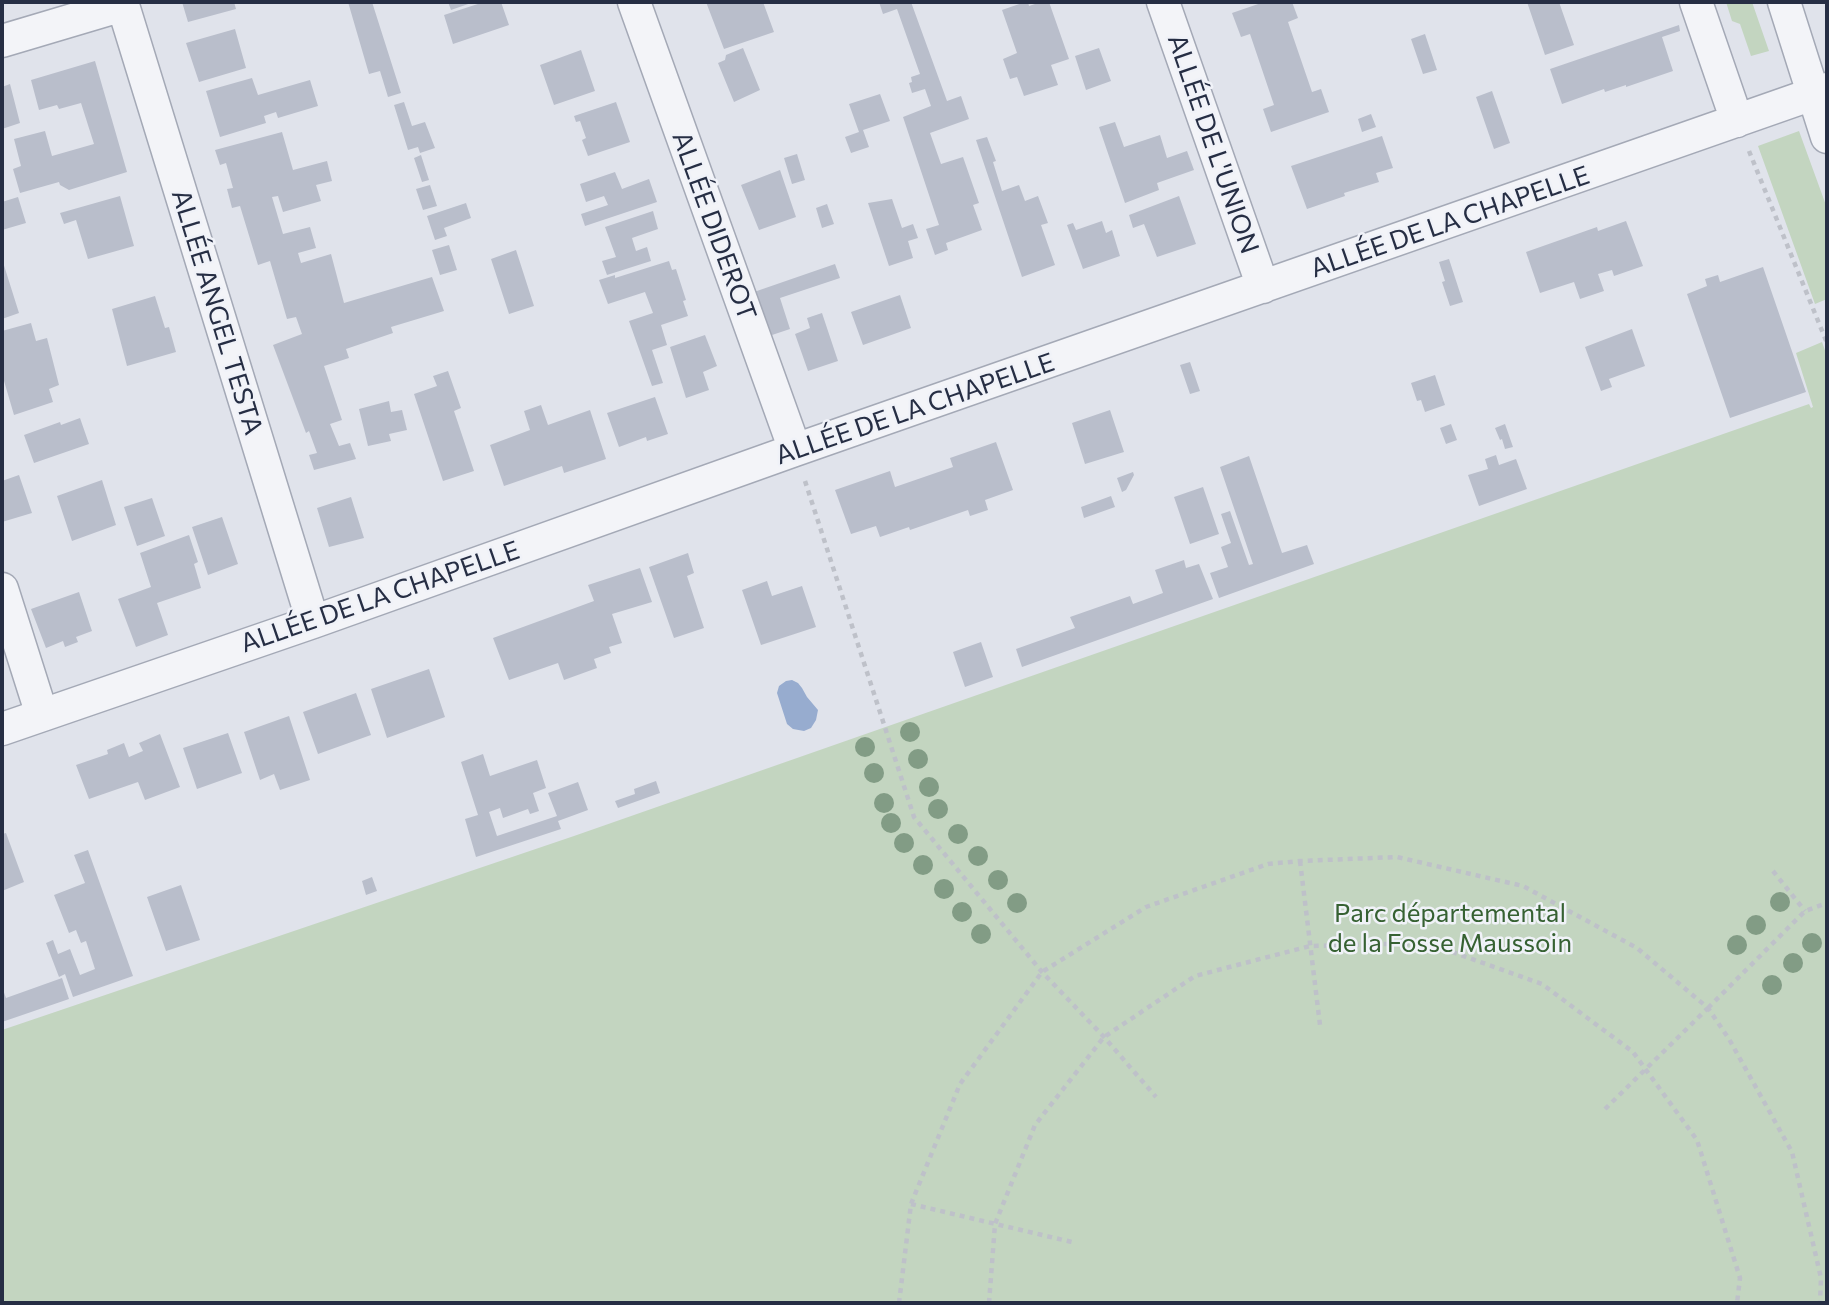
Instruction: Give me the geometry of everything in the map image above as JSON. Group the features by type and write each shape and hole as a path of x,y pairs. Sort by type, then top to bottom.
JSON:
{"street":[{"name":"ALLÉE DIDEROT","path":"634,2 795,450"},
{"name":"ALLÉE DE L'UNION","path":"1163,2 1263,287"},
{"path":"1696,2 1737,121"},
{"path":"1784,2 1802,55 1820,91 1827,137"},
{"path":"2,41 122,3"},
{"name":"ALLÉE ANGEL TESTA","path":"122,3 313,622"},
{"name":"ALLÉE DE LA CHAPELLE","path":"2,729 1820,91"},
{"path":"2,589 42,715"}],"path":[{"path":"1737,121 1827,343"},
{"path":"795,450 914,817 1042,972 1156,1097"},
{"path":"898,1303 911,1204 960,1084 1042,972 1146,907 1268,864 1397,857 1523,886 1637,948 1708,1008 1729,1039 1792,1153 1821,1278 1820,1303"},
{"path":"1300,861 1320,1025"},
{"path":"1773,871 1805,911"},
{"path":"1605,1109 1805,911 1827,903"},
{"path":"989,1303 995,1224 1035,1125 1104,1038 1195,976 1310,946 1427,943 1542,984 1633,1052 1697,1140 1740,1278 1737,1303"},
{"path":"911,1204 1076,1243"}],"green space":[{"path":"1726,2 1752,2 1769,51 1751,56 1740,24 1732,21"},
{"path":"1799,131 1827,208 1827,299 1815,304 1758,146"},
{"name":"Parc départemental de la Fosse Maussoin","path":"1822,342 1827,356 1827,1303 2,1303 2,1030 574,836 1809,404 1811,408 1813,407 1796,353"}],"water":[{"path":"792,680 798,683 818,710 811,728 804,731 793,729 787,724 777,693 779,686"}],"building":[{"path":"182,2 234,2 236,9 188,22"},
{"path":"348,2 372,2 401,93 388,97 380,71 369,74"},
{"path":"448,2 474,2 451,10"},
{"path":"484,2 501,2 509,25 453,44 444,15"},
{"path":"706,2 763,2 774,32 724,49"},
{"path":"879,2 911,2 947,101 961,96 969,119 930,133 941,164 963,157 979,203 973,205 982,230 946,243 948,250 935,255 926,229 939,225 903,117 931,106 925,89 912,93 909,83 912,82 911,77 920,74 897,9 883,14"},
{"path":"1028,2 1029,6 1049,2 1069,59 1051,65 1058,85 1024,96 1017,77 1010,79 1003,59 1017,53 1002,10"},
{"path":"1264,2 1292,2 1298,18 1288,22 1312,92 1321,89 1329,112 1271,132 1263,109 1274,105 1250,34 1241,37 1232,13"},
{"path":"1527,2 1559,2 1574,45 1545,55"},
{"path":"1679,25 1680,31 1662,37 1673,71 1626,87 1605,92 1604,89 1562,104 1550,69"},
{"path":"235,29 246,68 199,82 186,43"},
{"path":"1425,34 1437,70 1423,74 1411,39"},
{"path":"743,48 760,90 734,102 718,63 725,60 726,55"},
{"path":"1099,48 1111,81 1086,90 1075,56"},
{"path":"581,50 595,91 554,105 540,65"},
{"path":"95,61 127,172 69,190 59,182 20,193 13,169 21,166 14,139 45,131 52,156 94,144 81,103 59,109 57,105 39,110 31,80"},
{"path":"252,78 258,95 310,80 318,106 278,118 276,112 264,116 266,123 220,137 206,91"},
{"path":"10,84 20,123 2,129 2,87"},
{"path":"1492,91 1510,143 1494,149 1476,97"},
{"path":"880,94 890,121 863,130 869,147 851,153 845,137 859,132 849,104"},
{"path":"404,102 412,126 425,122 435,148 420,153 418,147 408,150 394,105"},
{"path":"616,102 630,142 588,156 582,140 586,138 580,121 576,122 574,116"},
{"path":"1371,114 1376,127 1362,132 1358,119"},
{"path":"1115,122 1124,147 1160,135 1167,158 1187,151 1194,170 1157,183 1159,190 1125,203 1099,127"},
{"path":"282,132 293,170 327,161 332,181 316,185 321,201 283,212 278,196 272,197 283,234 310,227 316,248 298,253 301,263 331,254 344,303 432,277 444,311 391,327 393,333 346,349 349,358 324,366 342,420 330,424 339,446 350,443 356,459 314,470 309,455 317,453 309,431 306,433 273,345 302,334 296,317 287,319 270,261 258,265 240,206 232,208 227,189 233,188 226,163 220,165 215,150"},
{"path":"1382,136 1393,168 1376,173 1379,182 1307,209 1291,166"},
{"path":"987,137 996,161 993,162 1002,191 1019,185 1025,201 1038,196 1048,223 1041,225 1055,265 1022,277 976,140"},
{"path":"797,154 805,180 792,184 784,158"},
{"path":"421,155 429,180 422,182 414,158"},
{"path":"780,170 796,217 759,230 741,185"},
{"path":"615,172 622,189 649,179 657,202 585,226 581,214 608,205 604,196 586,202 580,184"},
{"path":"430,185 437,206 423,210 416,189"},
{"path":"120,196 134,246 88,259 76,220 64,224 60,213"},
{"path":"1179,196 1196,244 1157,257 1144,224 1133,228 1129,215"},
{"path":"18,197 26,223 2,230 2,202"},
{"path":"892,199 902,228 913,224 918,238 908,241 913,258 889,266 868,203"},
{"path":"466,203 471,218 444,228 447,236 435,240 427,216"},
{"path":"827,204 834,224 822,228 816,208"},
{"path":"653,211 658,229 632,238 636,251 647,247 651,261 607,275 602,261 616,257 605,227"},
{"path":"1102,221 1106,233 1112,230 1120,256 1083,269 1067,225 1073,223 1076,230"},
{"path":"1626,221 1643,266 1614,276 1612,270 1598,274 1604,291 1580,299 1574,282 1540,293 1526,252 1597,227 1598,231"},
{"path":"449,245 457,270 440,275 432,250"},
{"path":"516,250 534,306 509,314 491,259"},
{"path":"2,259 19,313 2,319"},
{"path":"1449,259 1463,302 1450,306 1439,262"},
{"path":"669,261 672,270 676,269 688,316 661,325 667,345 652,350 663,383 652,386 629,321 653,313 645,292 608,304 599,280 615,275 615,278"},
{"path":"835,264 840,278 780,298 790,329 769,336 754,292"},
{"path":"1763,267 1806,392 1730,418 1687,294 1707,286 1705,279 1718,275 1720,282"},
{"path":"900,295 911,328 863,345 851,312"},
{"path":"155,296 165,328 169,327 176,352 127,366 112,309"},
{"path":"822,313 838,361 808,371 795,334 810,328 807,318"},
{"path":"31,323 36,341 47,338 59,385 49,389 53,402 14,415 2,374 2,331"},
{"path":"1632,329 1645,366 1609,379 1612,387 1601,391 1585,347"},
{"path":"705,335 717,366 703,372 709,390 686,398 670,347"},
{"path":"1190,362 1200,391 1190,394 1180,365"},
{"path":"448,371 461,408 454,411 474,471 443,481 414,394 437,386 433,376"},
{"path":"1435,375 1445,405 1425,412 1421,400 1417,401 1411,383"},
{"path":"655,397 668,434 647,441 646,437 619,447 607,413"},
{"path":"389,401 391,412 402,410 407,430 389,434 391,441 368,446 359,409"},
{"path":"541,405 548,425 590,410 606,459 564,473 562,466 504,486 490,445 530,430 524,411"},
{"path":"1110,410 1124,452 1085,464 1072,423"},
{"path":"80,418 89,444 34,463 24,435"},
{"path":"1451,424 1457,440 1446,444 1440,428"},
{"path":"1505,424 1513,447 1505,449 1495,428"},
{"path":"996,442 1013,490 985,500 988,510 970,516 968,510 910,530 909,527 880,537 876,526 851,534 835,490 890,471 895,487 953,467 950,458"},
{"path":"1496,455 1499,465 1516,459 1527,489 1479,506 1468,475 1488,469 1485,459"},
{"path":"1249,456 1282,553 1307,545 1314,564 1219,598 1210,573 1228,567 1221,547 1231,543 1221,514 1230,511 1249,565 1253,564 1220,467"},
{"path":"1133,472 1126,490 1122,492 1117,478"},
{"path":"19,475 32,513 2,522 2,481"},
{"path":"102,480 116,525 72,541 57,496"},
{"path":"1203,487 1219,534 1190,544 1174,497"},
{"path":"1111,496 1115,507 1084,518 1081,507"},
{"path":"351,497 364,538 329,547 317,508"},
{"path":"152,498 165,536 137,546 124,507"},
{"path":"222,517 238,564 208,575 192,527"},
{"path":"189,535 198,562 194,564 201,588 157,603 168,635 136,647 118,599 151,587 140,553"},
{"path":"688,553 694,573 687,576 704,628 674,638 649,567"},
{"path":"1184,560 1186,568 1199,564 1213,599 1022,667 1016,649 1075,628 1070,617 1130,596 1133,604 1163,593 1155,570"},
{"path":"640,568 652,602 612,614 622,643 609,647 611,653 594,659 597,668 564,680 558,663 509,680 493,638 594,601 588,585"},
{"path":"767,581 772,596 802,586 816,627 761,645 742,590"},
{"path":"79,592 92,631 76,637 78,642 65,647 63,641 46,648 31,609"},
{"path":"981,642 993,677 965,687 953,652"},
{"path":"429,669 445,717 387,738 371,689"},
{"path":"356,693 371,735 318,754 303,712"},
{"path":"289,716 310,780 280,790 274,774 260,780 244,732"},
{"path":"228,733 242,773 197,789 183,748"},
{"path":"160,734 180,787 145,800 138,782 89,799 76,765 108,754 107,750 124,743 129,757 143,751 139,743"},
{"path":"483,754 490,776 537,760 546,788 533,793 539,811 530,814 528,809 503,818 500,808 489,812 497,836 557,816 548,793 578,782 588,810 558,821 561,829 476,857 465,819 478,815 461,762"},
{"path":"656,781 660,793 618,808 615,801 635,794 634,789"},
{"path":"6,833 24,882 2,891 2,834"},
{"path":"88,850 133,976 73,997 65,974 59,977 46,943 53,940 58,954 70,949 80,975 95,969 86,941 81,943 76,930 69,933 54,895 85,883 74,855"},
{"path":"372,877 377,891 366,895 362,881"},
{"path":"181,885 200,940 166,951 147,897"},
{"path":"62,978 69,999 2,1022 2,987 6,998"}]}
